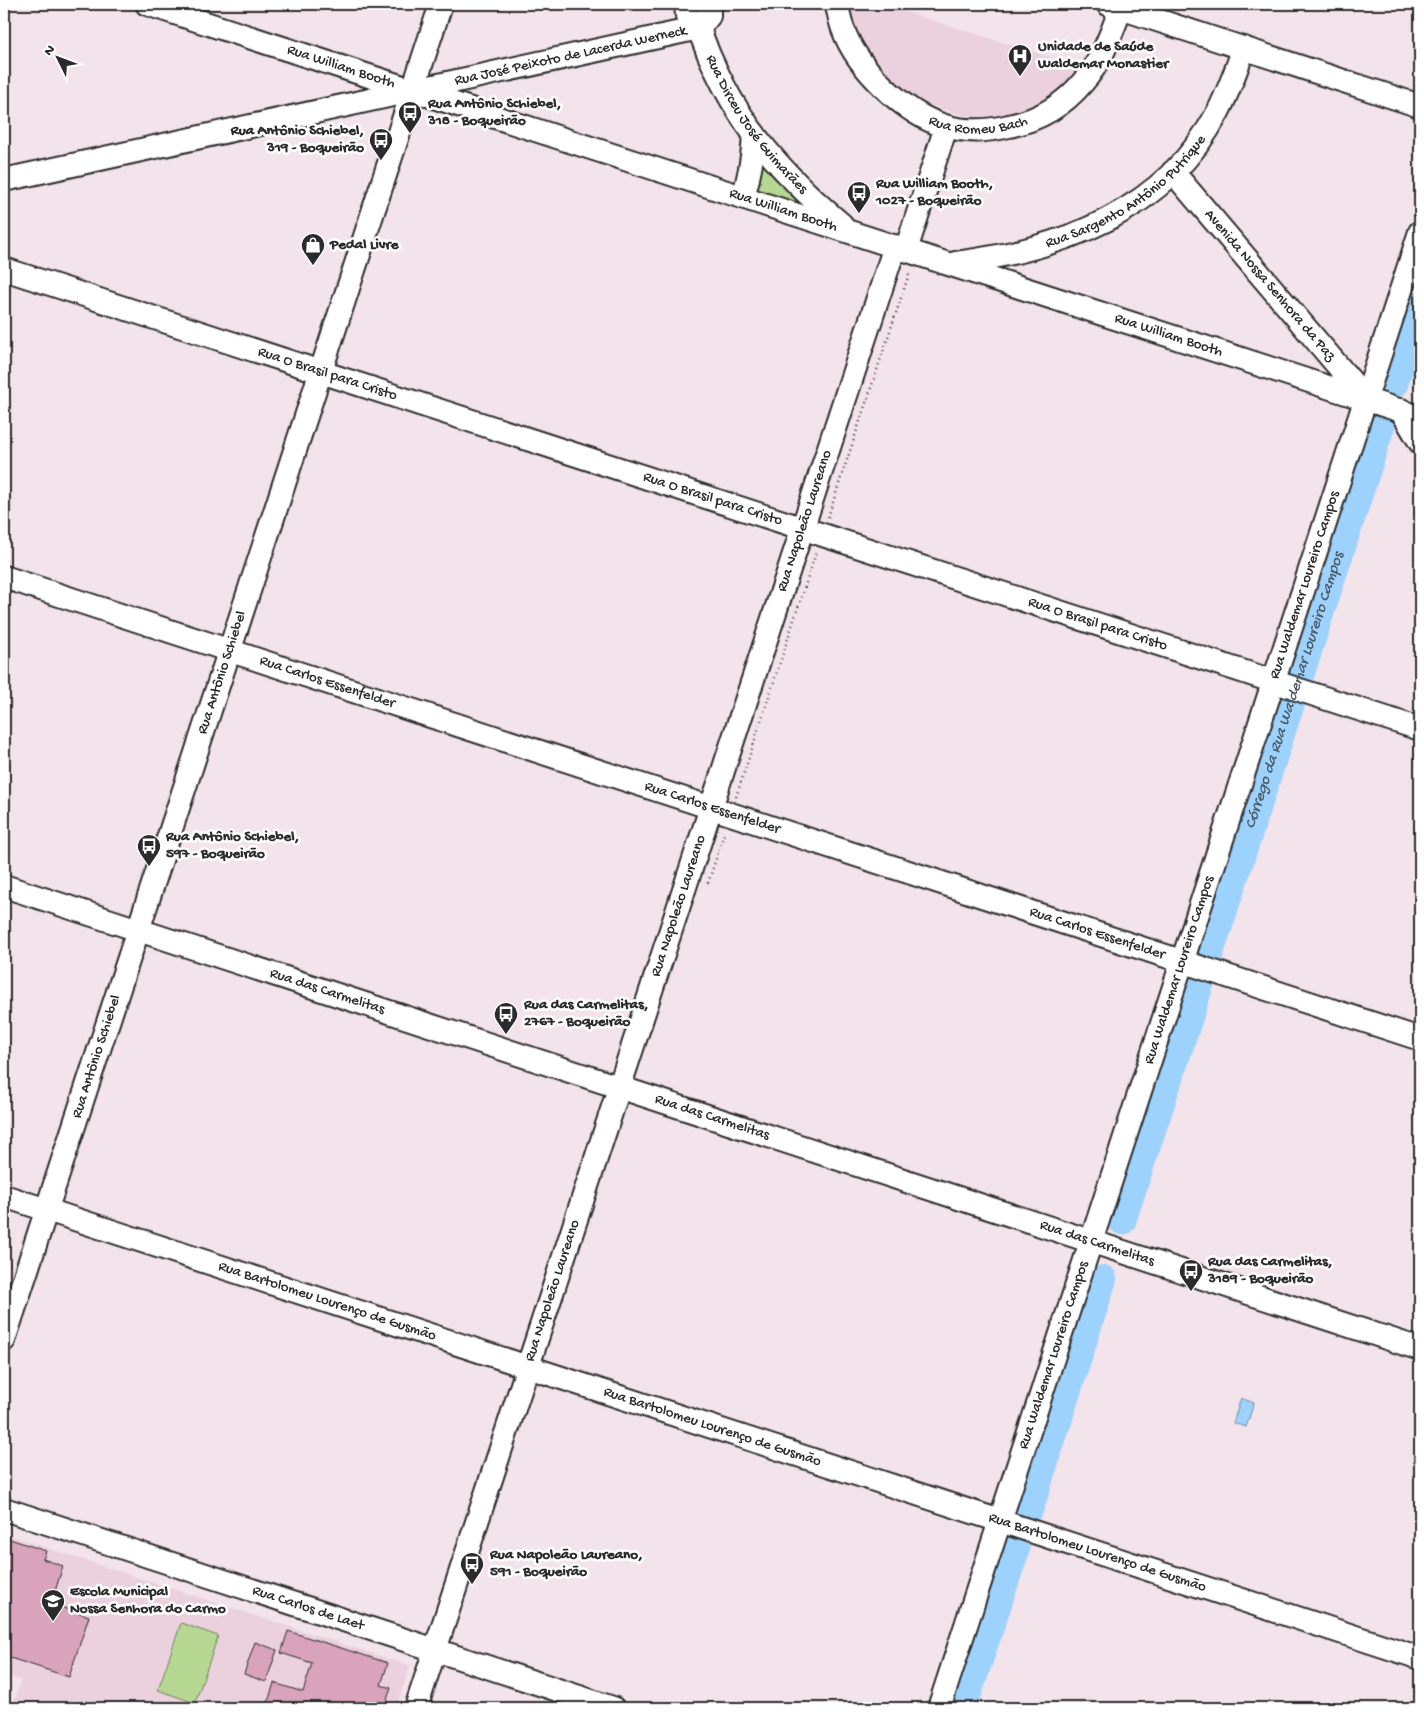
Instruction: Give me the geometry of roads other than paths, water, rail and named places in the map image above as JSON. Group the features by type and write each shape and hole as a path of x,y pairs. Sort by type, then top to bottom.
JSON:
{"street":[{"name":"Rua William Booth","path":"147,4 1411,414"},
{"name":"Rua Antônio Schiebel","path":"4,1340 441,4"},
{"name":"Rua Dirceu José Guimarães","path":"686,4 687,16 699,28 723,83 754,134 778,163 850,232"},
{"path":"699,28 709,16 709,4"},
{"name":"Rua Romeu Bach","path":"836,4 844,31 859,58 876,80 896,99 914,112 946,126 971,130 995,130 1022,124 1043,115 1063,101 1083,82 1096,65 1107,44 1114,6"},
{"path":"1114,6 1420,106"},
{"name":"Rua José Peixoto de Lacerda Werneck","path":"4,180 699,28"},
{"name":"Rua Sargento Antônio Putrique","path":"950,264 992,258 1038,247 1096,226 1124,212 1174,172 1203,136 1218,112 1244,48"},
{"name":"Rua Napoleão Laureano","path":"416,1708 802,528 900,248 946,126"},
{"path":"743,196 751,168 754,134"},
{"name":"Avenida Nossa Senhora da Paz","path":"1174,172 1366,399"},
{"name":"Rua Waldemar Loureiro Campos","path":"939,1708 1182,961 1289,687 1366,399 1420,232"},
{"name":"Rua O Brasil para Cristo","path":"4,269 1420,730"},
{"path":"1411,414 1420,442"},
{"name":"Rua Carlos Essenfelder","path":"4,576 1420,1039"},
{"name":"Rua das Carmelitas","path":"4,886 1420,1349"},
{"name":"Rua Bartolomeu Lourenço de Gusmão","path":"4,1196 1420,1658"},
{"name":"Rua Carlos de Laet","path":"4,1509 613,1708"}],"water":[{"path":"1241,1398 1254,1403 1246,1427 1233,1423"}],"waterway":[{"name":"Córrego da Rua Waldemar Loureiro Campos","path":"1394,384 1420,305"},
{"name":"Córrego da Rua Waldemar Loureiro Campos","path":"1209,956 1381,426"},
{"name":"Córrego da Rua Waldemar Loureiro Campos","path":"1122,1221 1202,978"},
{"name":"Córrego da Rua Waldemar Loureiro Campos","path":"1030,1508 1103,1279"},
{"name":"Córrego da Rua Waldemar Loureiro Campos","path":"963,1708 1016,1549"}],"place":[{"name":"Unidade de Saúde Waldemar Monastier","path":"1020,77"},
{"name":"Rua Antônio Schiebel, 318 - Boqueirão","path":"410,134"},
{"name":"Rua Antônio Schiebel, 319 - Boqueirão","path":"381,161"},
{"name":"Rua William Booth, 1027 - Boqueirão","path":"859,214"},
{"name":"Pedal Livre","path":"313,266"},
{"name":"Rua Antônio Schiebel, 597 - Boqueirão","path":"149,867"},
{"name":"Rua das Carmelitas, 2767 - Boqueirão","path":"506,1035"},
{"name":"Rua das Carmelitas, 3189 - Boqueirão","path":"1191,1292"},
{"name":"Rua Napoleão Laureano, 591 - Boqueirão","path":"472,1585"},
{"name":"Escola Municipal Nossa Senhora do Carmo","path":"53,1622"}]}
